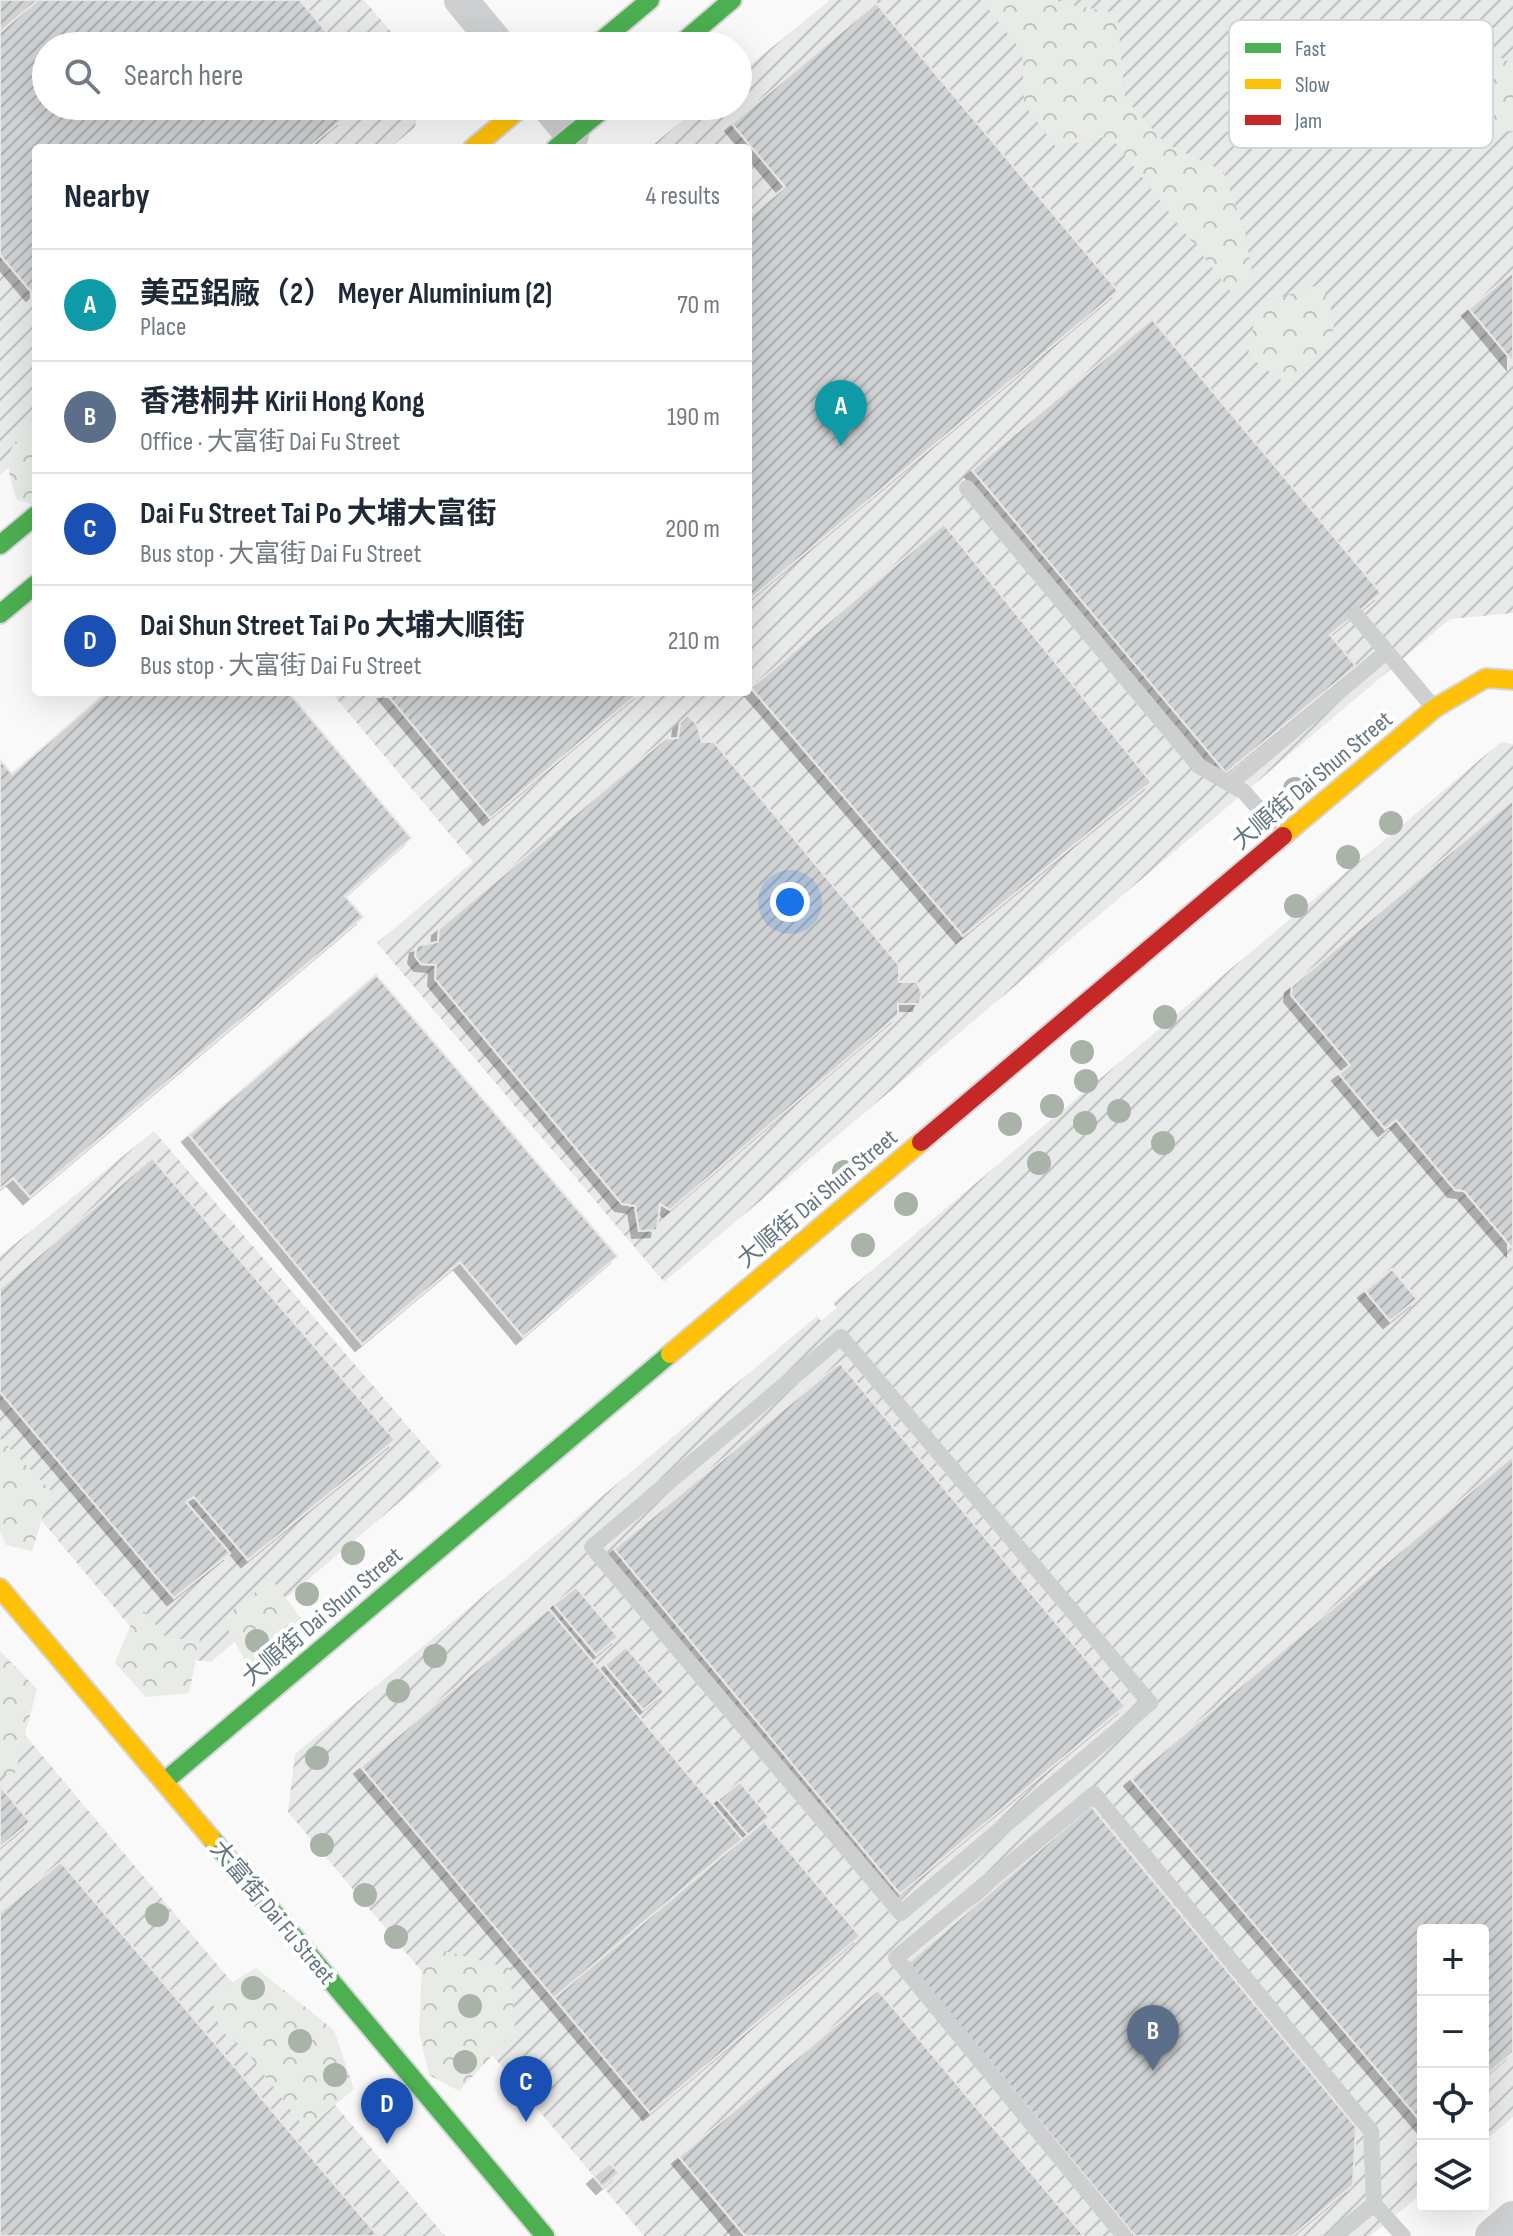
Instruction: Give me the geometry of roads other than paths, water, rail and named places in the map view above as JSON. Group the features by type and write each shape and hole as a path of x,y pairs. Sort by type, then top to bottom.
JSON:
{"street":[{"path":"461,0 487,32"},
{"path":"612,32 650,0"},
{"path":"694,32 732,0"},
{"path":"478,144 506,120"},
{"path":"554,120 564,142 590,120"},
{"path":"0,545 32,518"},
{"path":"0,614 32,587"},
{"name":"大順街 Dai Shun Street","path":"165,1781 1435,708 1486,678 1513,680"},
{"name":"大富街 Dai Fu Street","path":"0,1588 545,2236"},
{"path":"1492,2236 1513,2218"}],"lane":[{"path":"967,488 1199,766 1244,792 1283,836"},
{"path":"1355,614 1435,708"},
{"path":"1230,784 1386,652"},
{"path":"841,1337 1150,1703 901,1913 592,1547 841,1337"},
{"path":"1124,2236 896,1958 1094,1794 1371,2131 1374,2204 1403,2236"},
{"path":"1335,2236 1374,2204"}],"place":[{"name":"美亞鋁廠（2） Meyer Aluminium (2)","path":"841,446"},
{"name":"香港桐井 Kirii Hong Kong","path":"1153,2071"},
{"name":"Dai Fu Street Tai Po 大埔大富街","path":"526,2122"},
{"name":"Dai Shun Street Tai Po 大埔大順街","path":"387,2144"}]}
